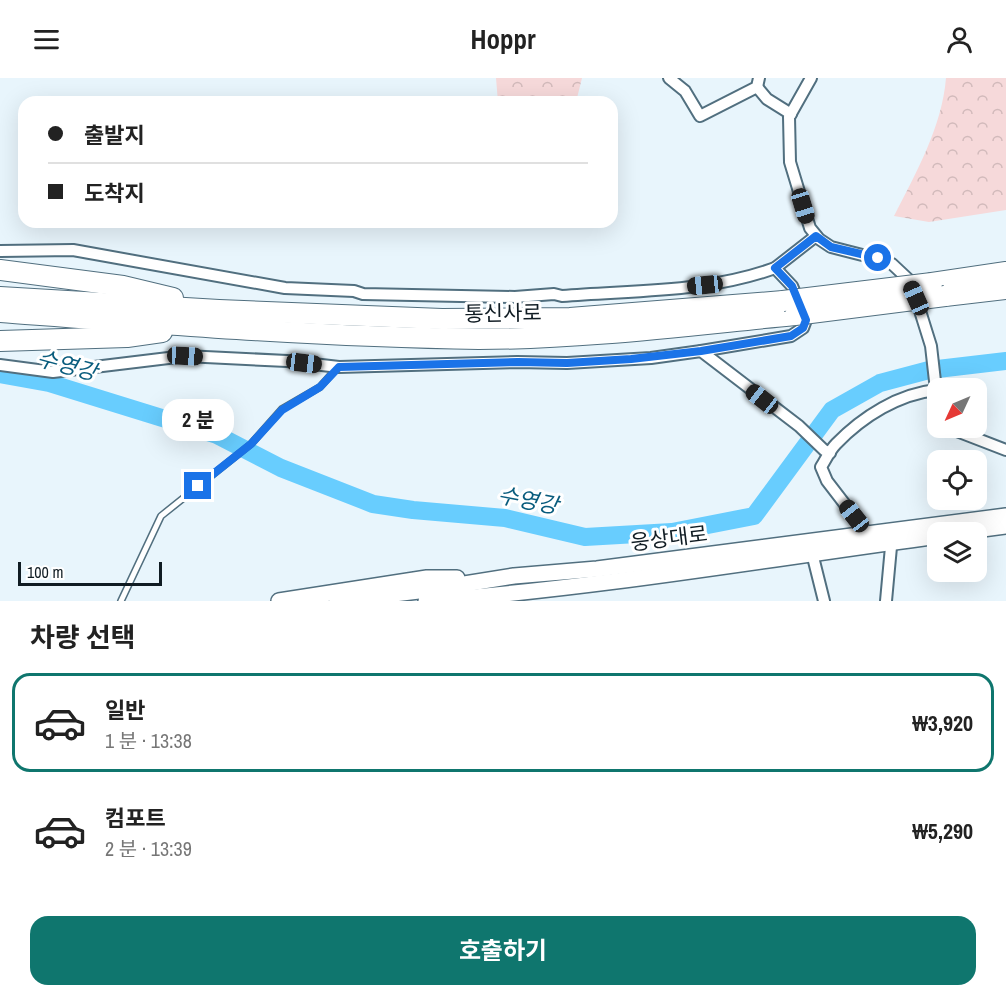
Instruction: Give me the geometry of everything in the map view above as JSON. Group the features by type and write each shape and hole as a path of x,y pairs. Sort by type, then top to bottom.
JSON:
{"highway":[{"path":"0,270 123,286 214,318"},
{"name":"통신사로","path":"939,290 1006,272"},
{"name":"통신사로","path":"0,297 214,318 337,334 481,339 587,334 939,290 1006,289"},
{"name":"통신사로","path":"0,312 214,318"},
{"path":"0,341 126,337 214,318"}],"main road":[{"name":"웅상대로","path":"426,601 508,595 699,571 812,553 1006,516"},
{"path":"987,528 1006,526"},
{"name":"웅상대로","path":"337,601 514,576 597,569 867,533 927,536"},
{"path":"279,601 427,578 514,576"},
{"path":"480,601 508,595"}],"street":[{"path":"669,78 685,91 700,116 758,82 767,99 791,114"},
{"path":"811,78 789,117 790,162 810,228 816,236 831,247 878,258 892,264 908,279 932,346 936,378"},
{"path":"0,251 73,250 285,288 354,291 363,294 515,297 554,294 562,297 721,283 751,277 775,268 816,236"},
{"path":"0,365 53,372 185,356 287,361 339,367 518,362 567,363 651,358 791,336 803,328 806,320 792,286 775,268"},
{"path":"701,351 799,426 827,451"},
{"path":"867,533 827,481 821,467 827,451 873,412 927,390"},
{"path":"975,438 1006,450"},
{"path":"886,601 892,536"},
{"path":"812,553 824,601"}],"lane":[{"path":"121,601 161,516 251,444 282,410 320,387 339,367"}],"green space":[{"path":"496,78 582,78 578,96 498,96"},
{"path":"946,78 1006,78 1006,210 929,222 894,216 934,132 944,96"}],"waterway":[{"name":"수영강","path":"0,374 49,383 217,435 281,468 373,504 505,518 585,537 672,532 754,516 832,410 880,383 929,370 1006,361"}],"route":[{"path":"198,486 251,444 282,410 320,387 339,367 518,362 567,363 651,358 791,336 803,328 806,320 792,286 775,268 816,236 831,247 878,258"}]}
